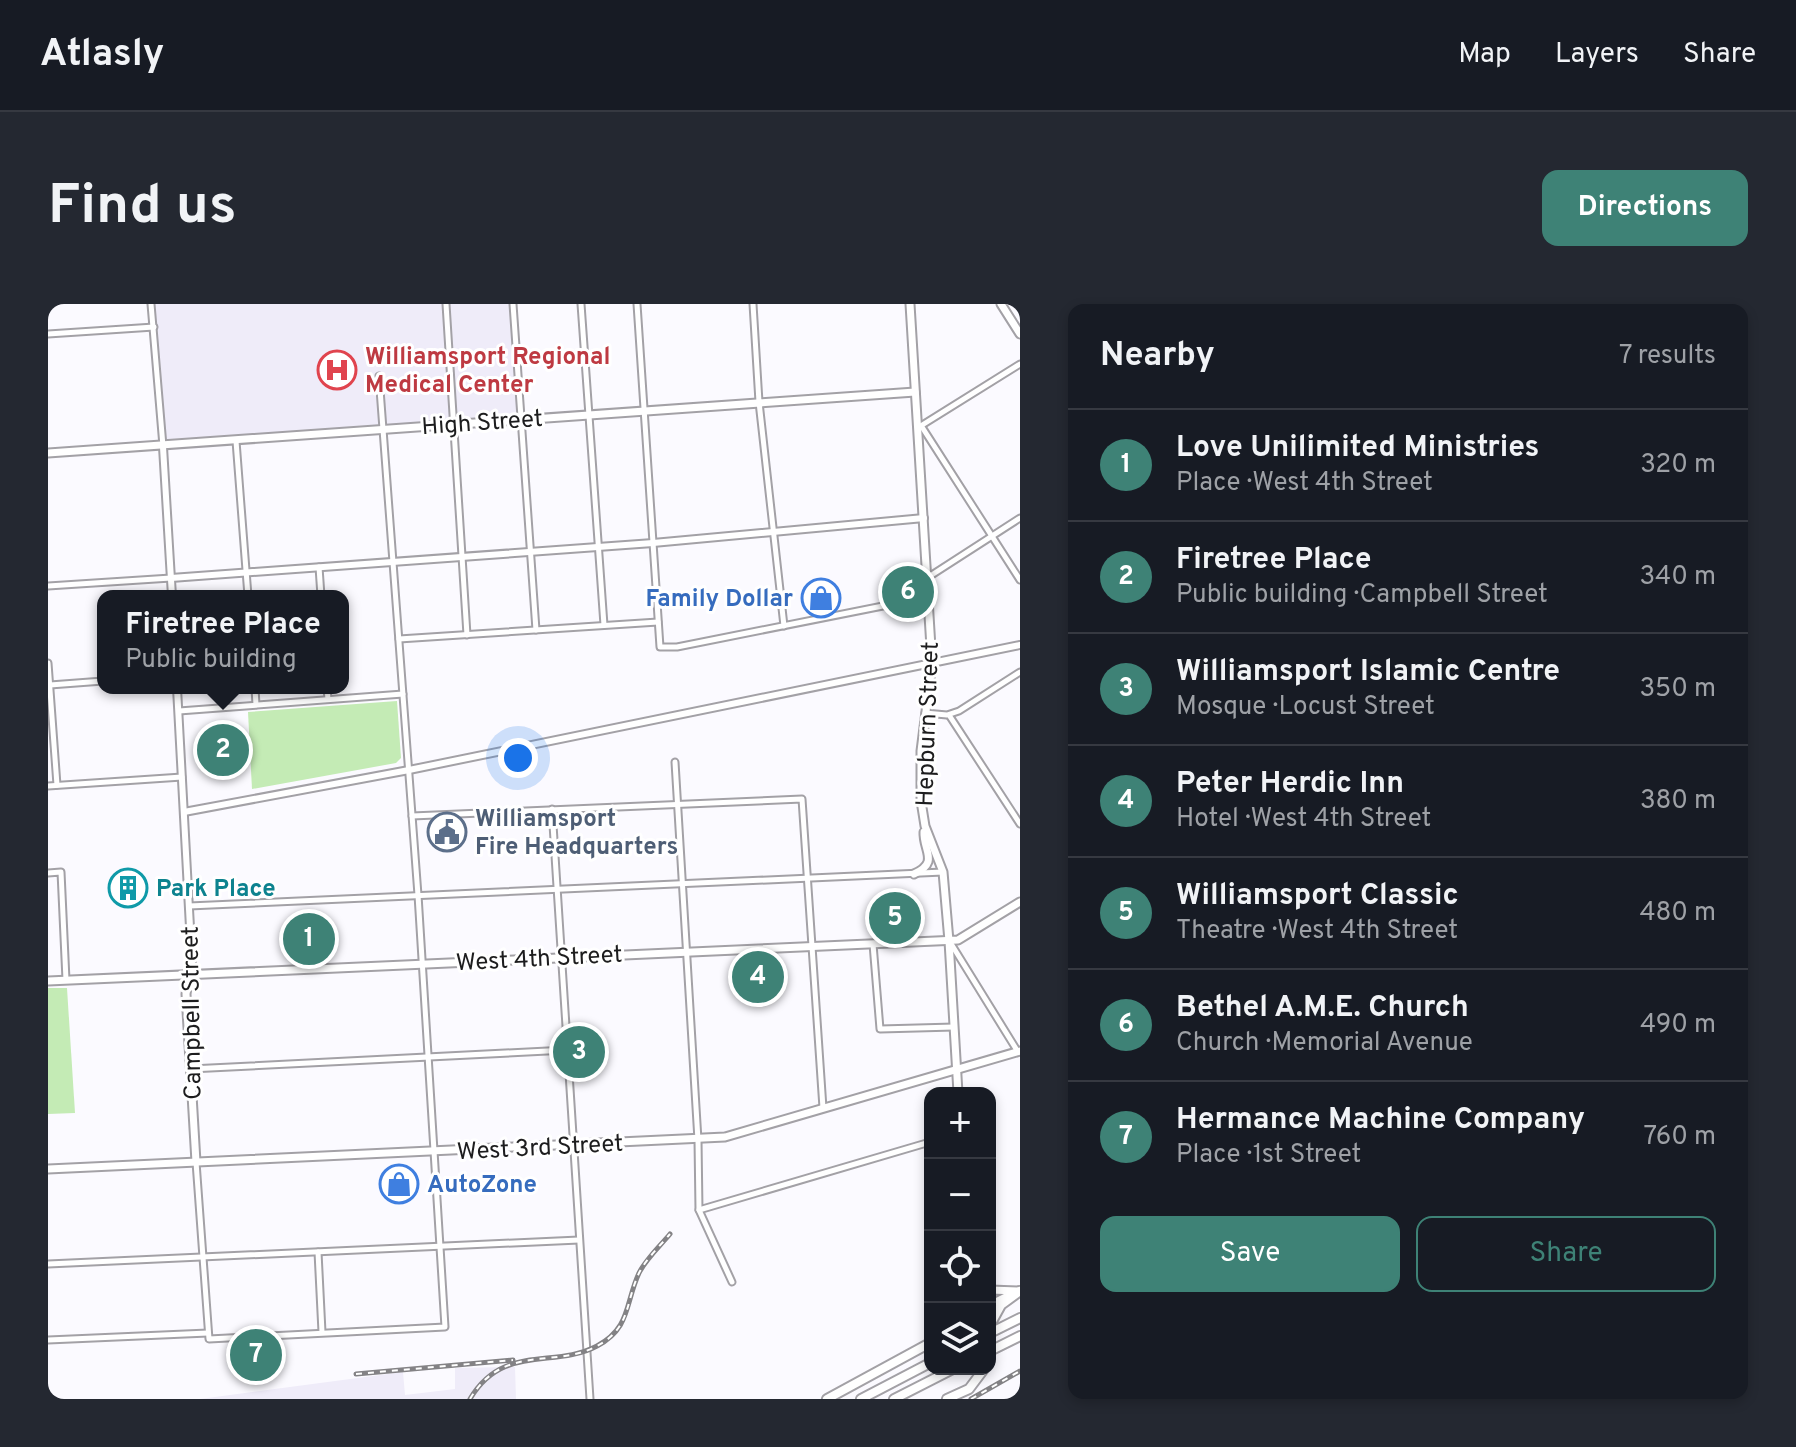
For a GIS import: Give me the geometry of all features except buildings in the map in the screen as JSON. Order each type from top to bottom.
[{"type":"highway","points":[[996,1320],[1001,1305],[1020,1291]]},
{"type":"highway","points":[[996,1328],[1020,1318]]},
{"type":"highway","points":[[996,1348],[1020,1336]]},
{"type":"highway","points":[[827,1399],[924,1346]]},
{"type":"highway","points":[[861,1399],[924,1366]]},
{"type":"highway","points":[[894,1399],[941,1375]]},
{"type":"highway","points":[[944,1399],[973,1386],[978,1375]]},
{"type":"main road","name":"Hepburn Street","points":[[910,304],[920,427],[932,664],[925,713],[921,788],[925,826],[943,872],[958,1087]]},
{"type":"main road","points":[[1001,304],[1020,334]]},
{"type":"main road","name":"High Street","points":[[48,453],[915,392]]},
{"type":"main road","points":[[914,874],[925,868],[928,862],[925,826]]},
{"type":"main road","name":"West 4th Street","points":[[48,981],[949,941],[966,936],[1020,902]]},
{"type":"main road","name":"Campbell Street","points":[[189,975],[186,994],[196,1162]]},
{"type":"main road","name":"West 3rd Street","points":[[48,1169],[698,1140],[736,1134],[1019,1052]]},
{"type":"main road","points":[[996,1290],[1020,1291]]},
{"type":"main road","points":[[994,1303],[1020,1291]]},
{"type":"street","points":[[151,304],[172,590]]},
{"type":"street","points":[[457,304],[446,304],[467,635]]},
{"type":"street","points":[[513,304],[536,630]]},
{"type":"street","points":[[581,304],[604,625]]},
{"type":"street","points":[[637,304],[660,647],[677,647],[928,597]]},
{"type":"street","points":[[753,304],[759,402],[784,626]]},
{"type":"street","points":[[48,334],[154,327]]},
{"type":"street","points":[[1020,364],[920,427],[1020,580]]},
{"type":"street","points":[[48,1340],[445,1327],[418,895],[379,376]]},
{"type":"street","points":[[236,441],[248,590]]},
{"type":"street","points":[[48,586],[653,543],[924,518]]},
{"type":"street","points":[[927,578],[1020,518]]},
{"type":"street","points":[[319,567],[321,590]]},
{"type":"street","points":[[399,639],[658,622]]},
{"type":"street","points":[[184,812],[409,770],[1020,645]]},
{"type":"street","points":[[48,663],[57,785]]},
{"type":"street","points":[[925,713],[949,715],[1020,672]]},
{"type":"street","points":[[50,685],[97,681]]},
{"type":"street","name":"Campbell Street","points":[[178,694],[192,964],[189,975]]},
{"type":"street","points":[[255,694],[256,705]]},
{"type":"street","points":[[328,694],[328,699]]},
{"type":"street","points":[[179,711],[403,694]]},
{"type":"street","points":[[949,715],[1020,824]]},
{"type":"street","points":[[675,762],[698,1140],[699,1210],[732,1282]]},
{"type":"street","points":[[48,786],[182,777]]},
{"type":"street","points":[[412,816],[802,799],[823,1108]]},
{"type":"street","points":[[552,809],[590,1399]]},
{"type":"street","points":[[48,873],[61,872],[66,980]]},
{"type":"street","points":[[189,906],[943,872]]},
{"type":"street","points":[[949,941],[1019,1052]]},
{"type":"street","points":[[873,944],[880,1029],[954,1027]]},
{"type":"street","points":[[190,1069],[567,1050]]},
{"type":"street","points":[[699,1210],[924,1144]]},
{"type":"street","name":"Campbell Street","points":[[196,1162],[208,1336]]},
{"type":"street","points":[[48,1264],[579,1240]]},
{"type":"street","points":[[318,1252],[322,1332]]},
{"type":"shaded area","name":"Williamsport Regional Medical Center","points":[[153,304],[510,304],[518,417],[165,442]]},
{"type":"shaded area","points":[[515,1367],[516,1399],[200,1399],[403,1372],[405,1395],[455,1389],[455,1368]]},
{"type":"green space","points":[[397,701],[401,758],[396,763],[252,789],[248,712]]},
{"type":"green space","points":[[48,988],[67,988],[75,1113],[48,1114]]},
{"type":"railway","points":[[470,1399],[483,1382],[498,1370],[530,1360],[581,1353],[608,1339],[622,1323],[642,1268],[670,1234]]},
{"type":"railway","points":[[356,1374],[513,1360]]},
{"type":"railway","points":[[971,1399],[1020,1371]]},
{"type":"place","name":"Williamsport Regional Medical Center","points":[[337,370]]},
{"type":"place","name":"Bethel A.M.E. Church","points":[[908,592]]},
{"type":"place","name":"Family Dollar","points":[[821,598]]},
{"type":"place","name":"Firetree Place","points":[[223,750]]},
{"type":"place","name":"Williamsport Fire Headquarters","points":[[447,832]]},
{"type":"place","name":"Park Place","points":[[128,888]]},
{"type":"place","name":"Williamsport Classic","points":[[895,918]]},
{"type":"place","name":"Love Unilimited Ministries","points":[[309,939]]},
{"type":"place","name":"Peter Herdic Inn","points":[[758,977]]},
{"type":"place","name":"Williamsport Islamic Centre","points":[[579,1052]]},
{"type":"place","name":"AutoZone","points":[[399,1184]]},
{"type":"place","name":"Hermance Machine Company","points":[[256,1355]]}]
